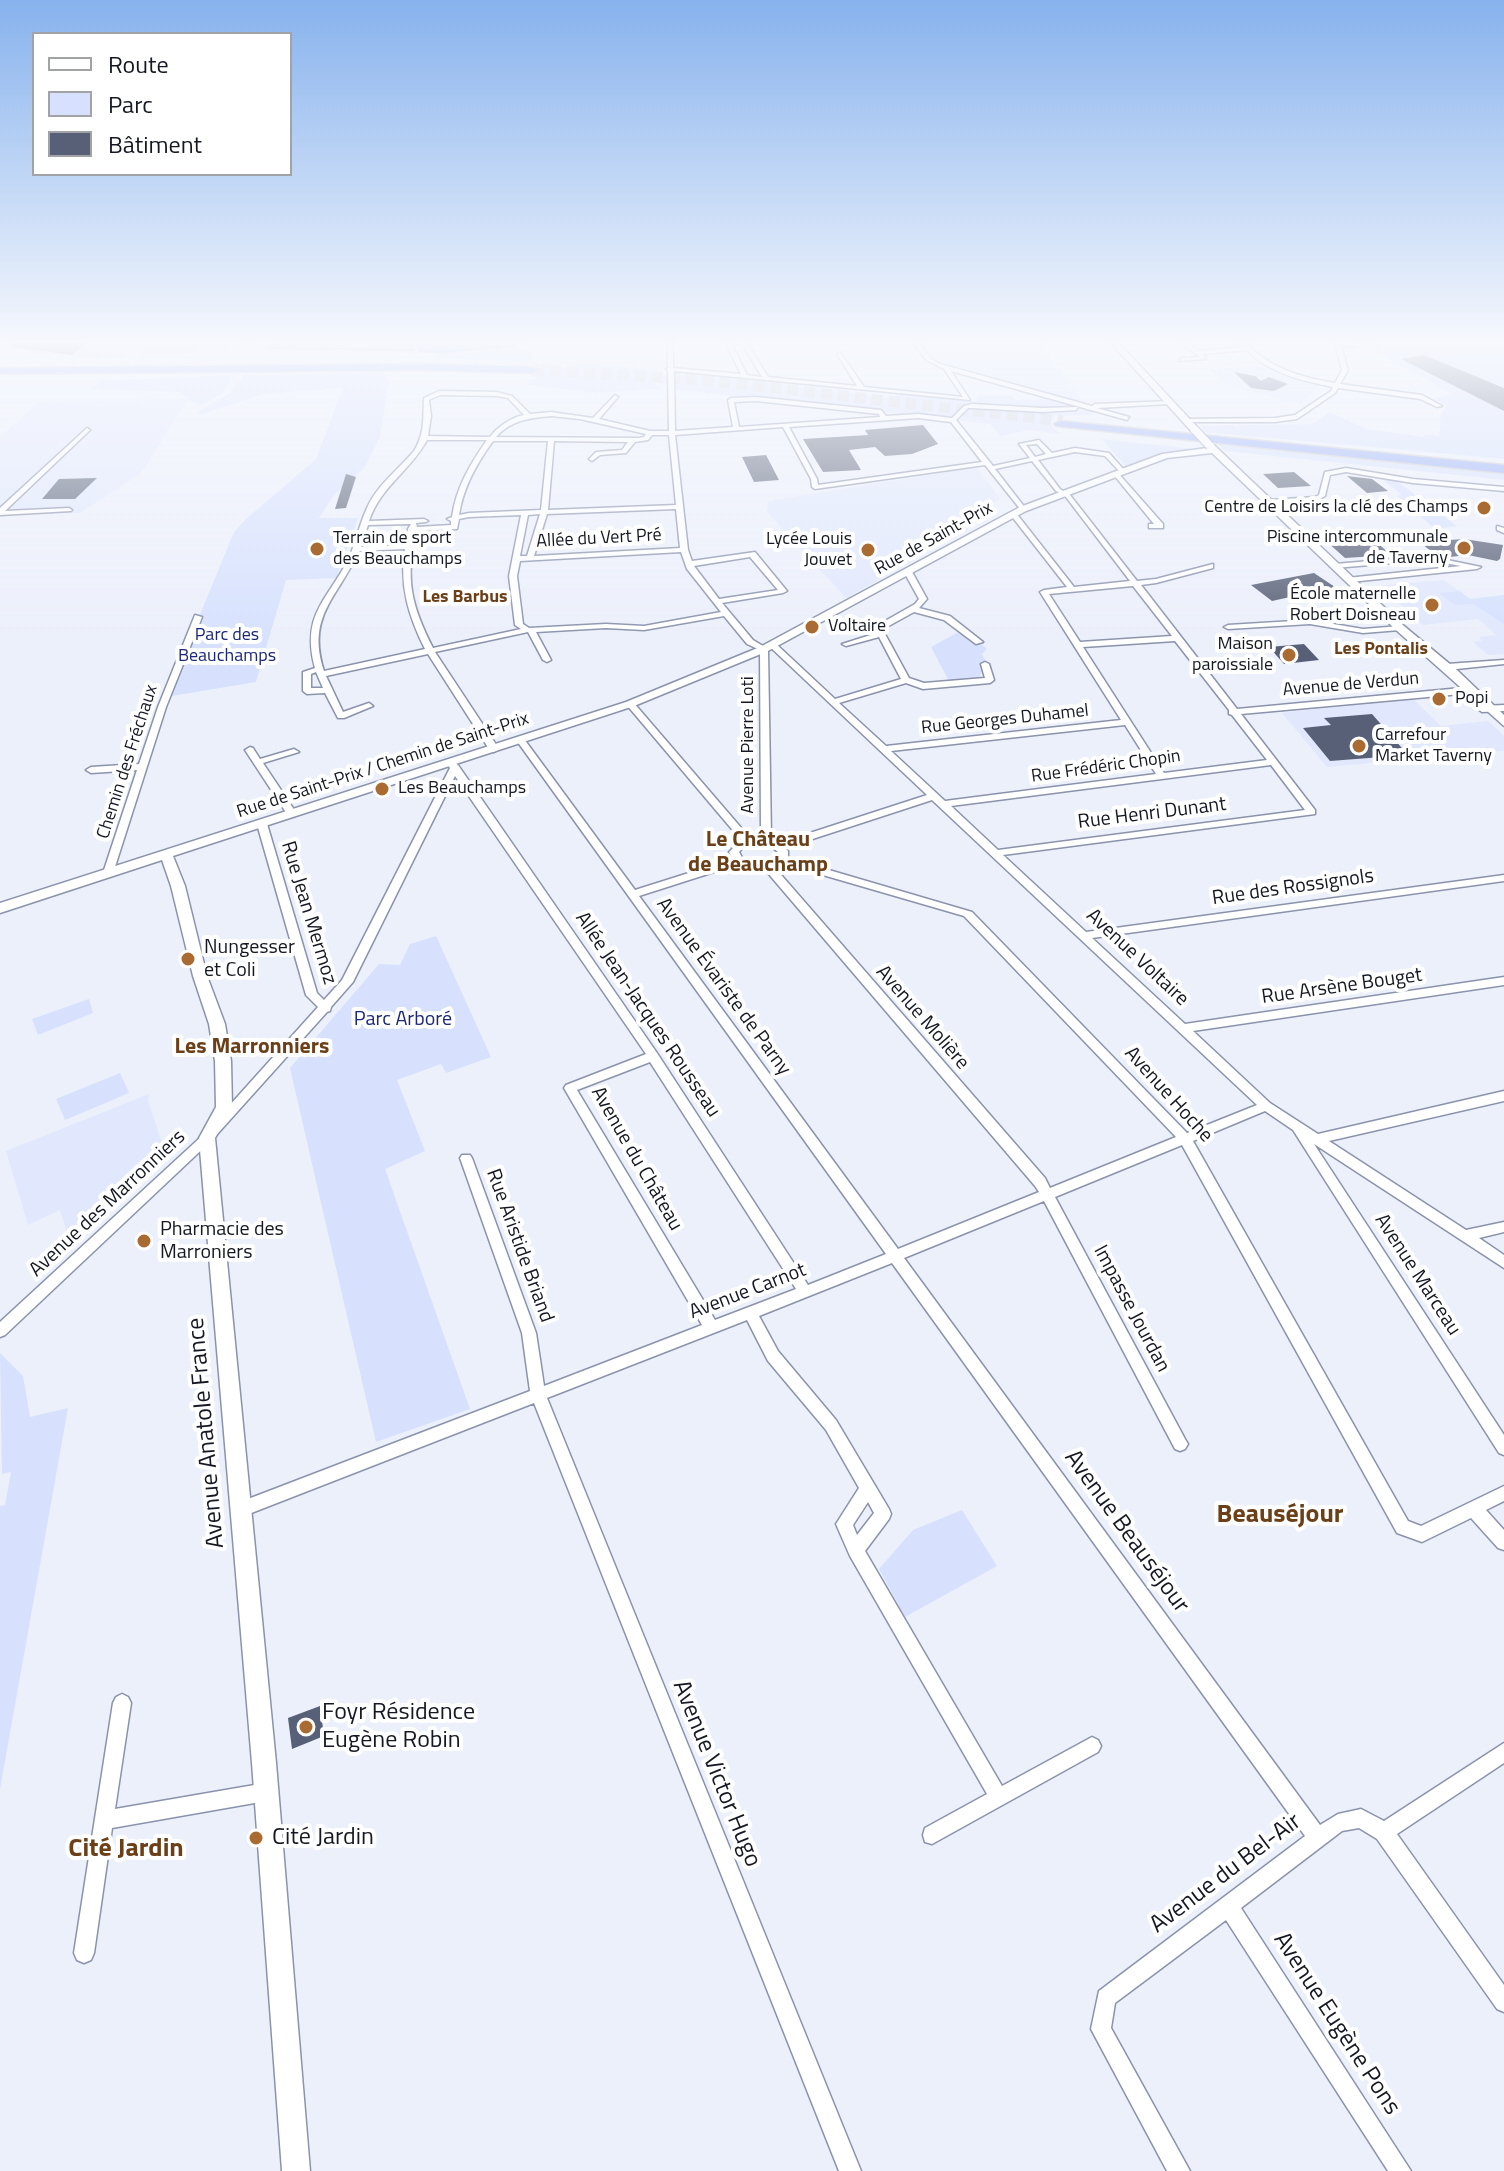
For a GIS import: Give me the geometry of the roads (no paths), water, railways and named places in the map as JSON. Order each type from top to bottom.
[{"type":"highway","points":[[1261,442],[1504,467]]},
{"type":"street","points":[[0,512],[74,442]]},
{"type":"street","points":[[369,706],[341,716],[321,672],[313,633],[317,617],[356,549],[367,509],[418,453],[423,442]]},
{"type":"street","points":[[364,523],[454,527],[457,504],[467,476],[488,442]]},
{"type":"street","points":[[530,558],[544,513],[551,442]]},
{"type":"street","points":[[592,459],[598,453],[624,452],[631,442]]},
{"type":"street","name":"Avenue Voltaire","points":[[673,442],[684,550],[690,564],[717,602],[750,642],[768,647],[836,701],[1266,1106],[1504,1262]]},
{"type":"street","points":[[794,442],[814,479],[815,487],[1035,460],[1071,450],[1107,454],[1160,526],[1152,526]]},
{"type":"street","points":[[971,442],[1072,589]]},
{"type":"street","points":[[1036,442],[1022,444],[1058,490],[1065,493],[1271,762]]},
{"type":"street","points":[[1039,442],[1050,455]]},
{"type":"street","points":[[1206,442],[1400,628],[1504,722]]},
{"type":"street","name":"Rue de Saint-Prix","points":[[768,647],[1019,511],[1163,457],[1214,450]]},
{"type":"street","points":[[1269,502],[1316,499],[1322,496],[1327,473],[1340,470],[1413,481],[1504,489]]},
{"type":"street","points":[[456,518],[679,507]]},
{"type":"street","points":[[0,512],[69,510]]},
{"type":"street","points":[[525,513],[515,559],[514,599],[519,625],[530,630],[547,660]]},
{"type":"street","points":[[414,525],[408,547],[406,579],[411,606],[431,649],[494,749]]},
{"type":"street","points":[[356,549],[408,547]]},
{"type":"street","name":"Allée du Vert Pré","points":[[515,559],[684,550]]},
{"type":"street","points":[[690,564],[752,554],[783,591],[717,602]]},
{"type":"street","points":[[1335,566],[1428,558],[1477,567],[1350,580]]},
{"type":"street","points":[[1161,775],[1044,592],[1134,584],[1210,566]]},
{"type":"street","points":[[906,680],[881,634],[881,627],[923,599],[908,572]]},
{"type":"street","points":[[912,609],[947,618],[979,642]]},
{"type":"street","points":[[328,690],[307,691],[307,672],[321,672],[530,630],[606,626],[644,628],[726,613]]},
{"type":"street","name":"Chemin des Fréchaux","points":[[108,873],[162,707],[198,617]]},
{"type":"street","points":[[1228,627],[1310,622],[1363,631],[1400,628],[1447,667],[1467,690]]},
{"type":"street","points":[[846,644],[881,634]]},
{"type":"street","points":[[1078,645],[1177,638]]},
{"type":"street","name":"Rue de Saint-Prix / Chemin de Saint-Prix","points":[[0,908],[453,765],[630,704],[768,647]]},
{"type":"street","name":"Avenue Pierre Loti","points":[[766,840],[768,647]]},
{"type":"street","points":[[1447,667],[1504,662]]},
{"type":"street","points":[[836,701],[906,680],[923,686],[990,680],[985,664]]},
{"type":"street","name":"Avenue de Verdun","points":[[1232,712],[1467,690]]},
{"type":"street","points":[[630,704],[747,841]]},
{"type":"street","points":[[1492,708],[1504,730]]},
{"type":"street","name":"Rue Georges Duhamel","points":[[886,749],[1128,722]]},
{"type":"street","name":"Avenue Évariste de Parny","points":[[521,741],[895,1255]]},
{"type":"street","points":[[250,750],[292,814]]},
{"type":"street","points":[[258,762],[294,752]]},
{"type":"street","name":"Rue Frédéric Chopin","points":[[945,804],[1271,762]]},
{"type":"street","name":"Rue Henri Dunant","points":[[997,853],[1312,812],[1271,762]]},
{"type":"street","points":[[207,1138],[347,982],[453,765]]},
{"type":"street","name":"Allée Jean-Jacques Rousseau","points":[[453,765],[653,1056],[805,1292]]},
{"type":"street","points":[[91,770],[142,767]]},
{"type":"street","points":[[780,846],[783,860],[770,869],[747,868],[736,861],[734,852],[747,841],[766,840],[780,846],[934,796]]},
{"type":"street","name":"Rue Jean Mermoz","points":[[262,824],[312,995],[326,1008]]},
{"type":"street","points":[[165,855],[175,874],[200,976],[217,1024],[223,1061],[224,1107],[207,1138]]},
{"type":"street","name":"Avenue Hoche","points":[[783,860],[968,914],[1184,1137],[1396,1518],[1412,1533],[1422,1534],[1475,1510]]},
{"type":"street","points":[[634,894],[736,861]]},
{"type":"street","name":"Avenue Molière","points":[[770,869],[1045,1193]]},
{"type":"street","name":"Rue des Rossignols","points":[[1086,935],[1504,878]]},
{"type":"street","name":"Rue Arsène Bouget","points":[[1185,1028],[1504,981]]},
{"type":"street","name":"Avenue du Château","points":[[653,1056],[570,1088],[711,1327]]},
{"type":"street","points":[[1318,1139],[1504,1096]]},
{"type":"street","name":"Avenue Carnot","points":[[241,1509],[805,1292],[1266,1106]]},
{"type":"street","name":"Avenue Marceau","points":[[1295,1125],[1504,1448]]},
{"type":"street","name":"Avenue des Marronniers","points":[[0,1331],[207,1138]]},
{"type":"street","name":"Avenue Anatole France","points":[[207,1138],[266,1792],[296,2171]]},
{"type":"street","name":"Rue Aristide Briand","points":[[466,1158],[529,1333],[538,1395]]},
{"type":"street","name":"Impasse Jourdan","points":[[1045,1193],[1180,1444]]},
{"type":"street","points":[[1466,1236],[1504,1227]]},
{"type":"street","name":"Avenue Beauséjour","points":[[895,1255],[1317,1837]]},
{"type":"street","points":[[750,1312],[773,1356],[831,1425],[883,1514],[856,1550]]},
{"type":"street","name":"Avenue Victor Hugo","points":[[538,1395],[850,2171]]},
{"type":"street","points":[[868,1488],[844,1524],[999,1798]]},
{"type":"street","points":[[1504,1493],[1475,1510],[1504,1542]]},
{"type":"street","points":[[84,1953],[122,1703]]},
{"type":"street","points":[[932,1835],[1092,1746]]},
{"type":"street","points":[[1504,1752],[1384,1832],[1504,2002]]},
{"type":"street","points":[[104,1820],[266,1792]]},
{"type":"street","name":"Avenue du Bel-Air","points":[[1179,2171],[1101,2029],[1106,1998],[1338,1823],[1361,1818],[1384,1832]]},
{"type":"street","name":"Avenue Eugène Pons","points":[[1228,1906],[1400,2171]]},
{"type":"place","name":"Centre de Loisirs la clé des Champs","points":[[1484,508]]},
{"type":"place","name":"Piscine intercommunale de Taverny","points":[[1464,548]]},
{"type":"place","name":"Terrain de sport des Beauchamps","points":[[317,549]]},
{"type":"place","name":"Lycée Louis Jouvet","points":[[868,550]]},
{"type":"place","name":"École maternelle Robert Doisneau","points":[[1432,605]]},
{"type":"place","name":"Voltaire","points":[[812,627]]},
{"type":"place","name":"Maison paroissiale","points":[[1289,655]]},
{"type":"place","name":"Popi","points":[[1439,699]]},
{"type":"place","name":"Carrefour Market Taverny","points":[[1359,746]]},
{"type":"place","name":"Les Beauchamps","points":[[382,789]]},
{"type":"place","name":"Nungesser et Coli","points":[[188,959]]},
{"type":"place","name":"Pharmacie des Marroniers","points":[[144,1241]]},
{"type":"place","name":"Foyr Résidence Eugène Robin","points":[[306,1727]]},
{"type":"place","name":"Cité Jardin","points":[[256,1838]]},
{"type":"district","name":"Les Barbus","points":[[465,598]]},
{"type":"district","name":"Les Pontalis","points":[[1381,650]]},
{"type":"district","name":"Le Château de Beauchamp","points":[[758,854]]},
{"type":"district","name":"Les Marronniers","points":[[252,1048]]},
{"type":"district","name":"Beauséjour","points":[[1280,1516]]},
{"type":"district","name":"Cité Jardin","points":[[126,1850]]},
{"type":"park label","name":"Parc des Beauchamps","points":[[227,646]]},
{"type":"park label","name":"Parc Arboré","points":[[403,1020]]}]
